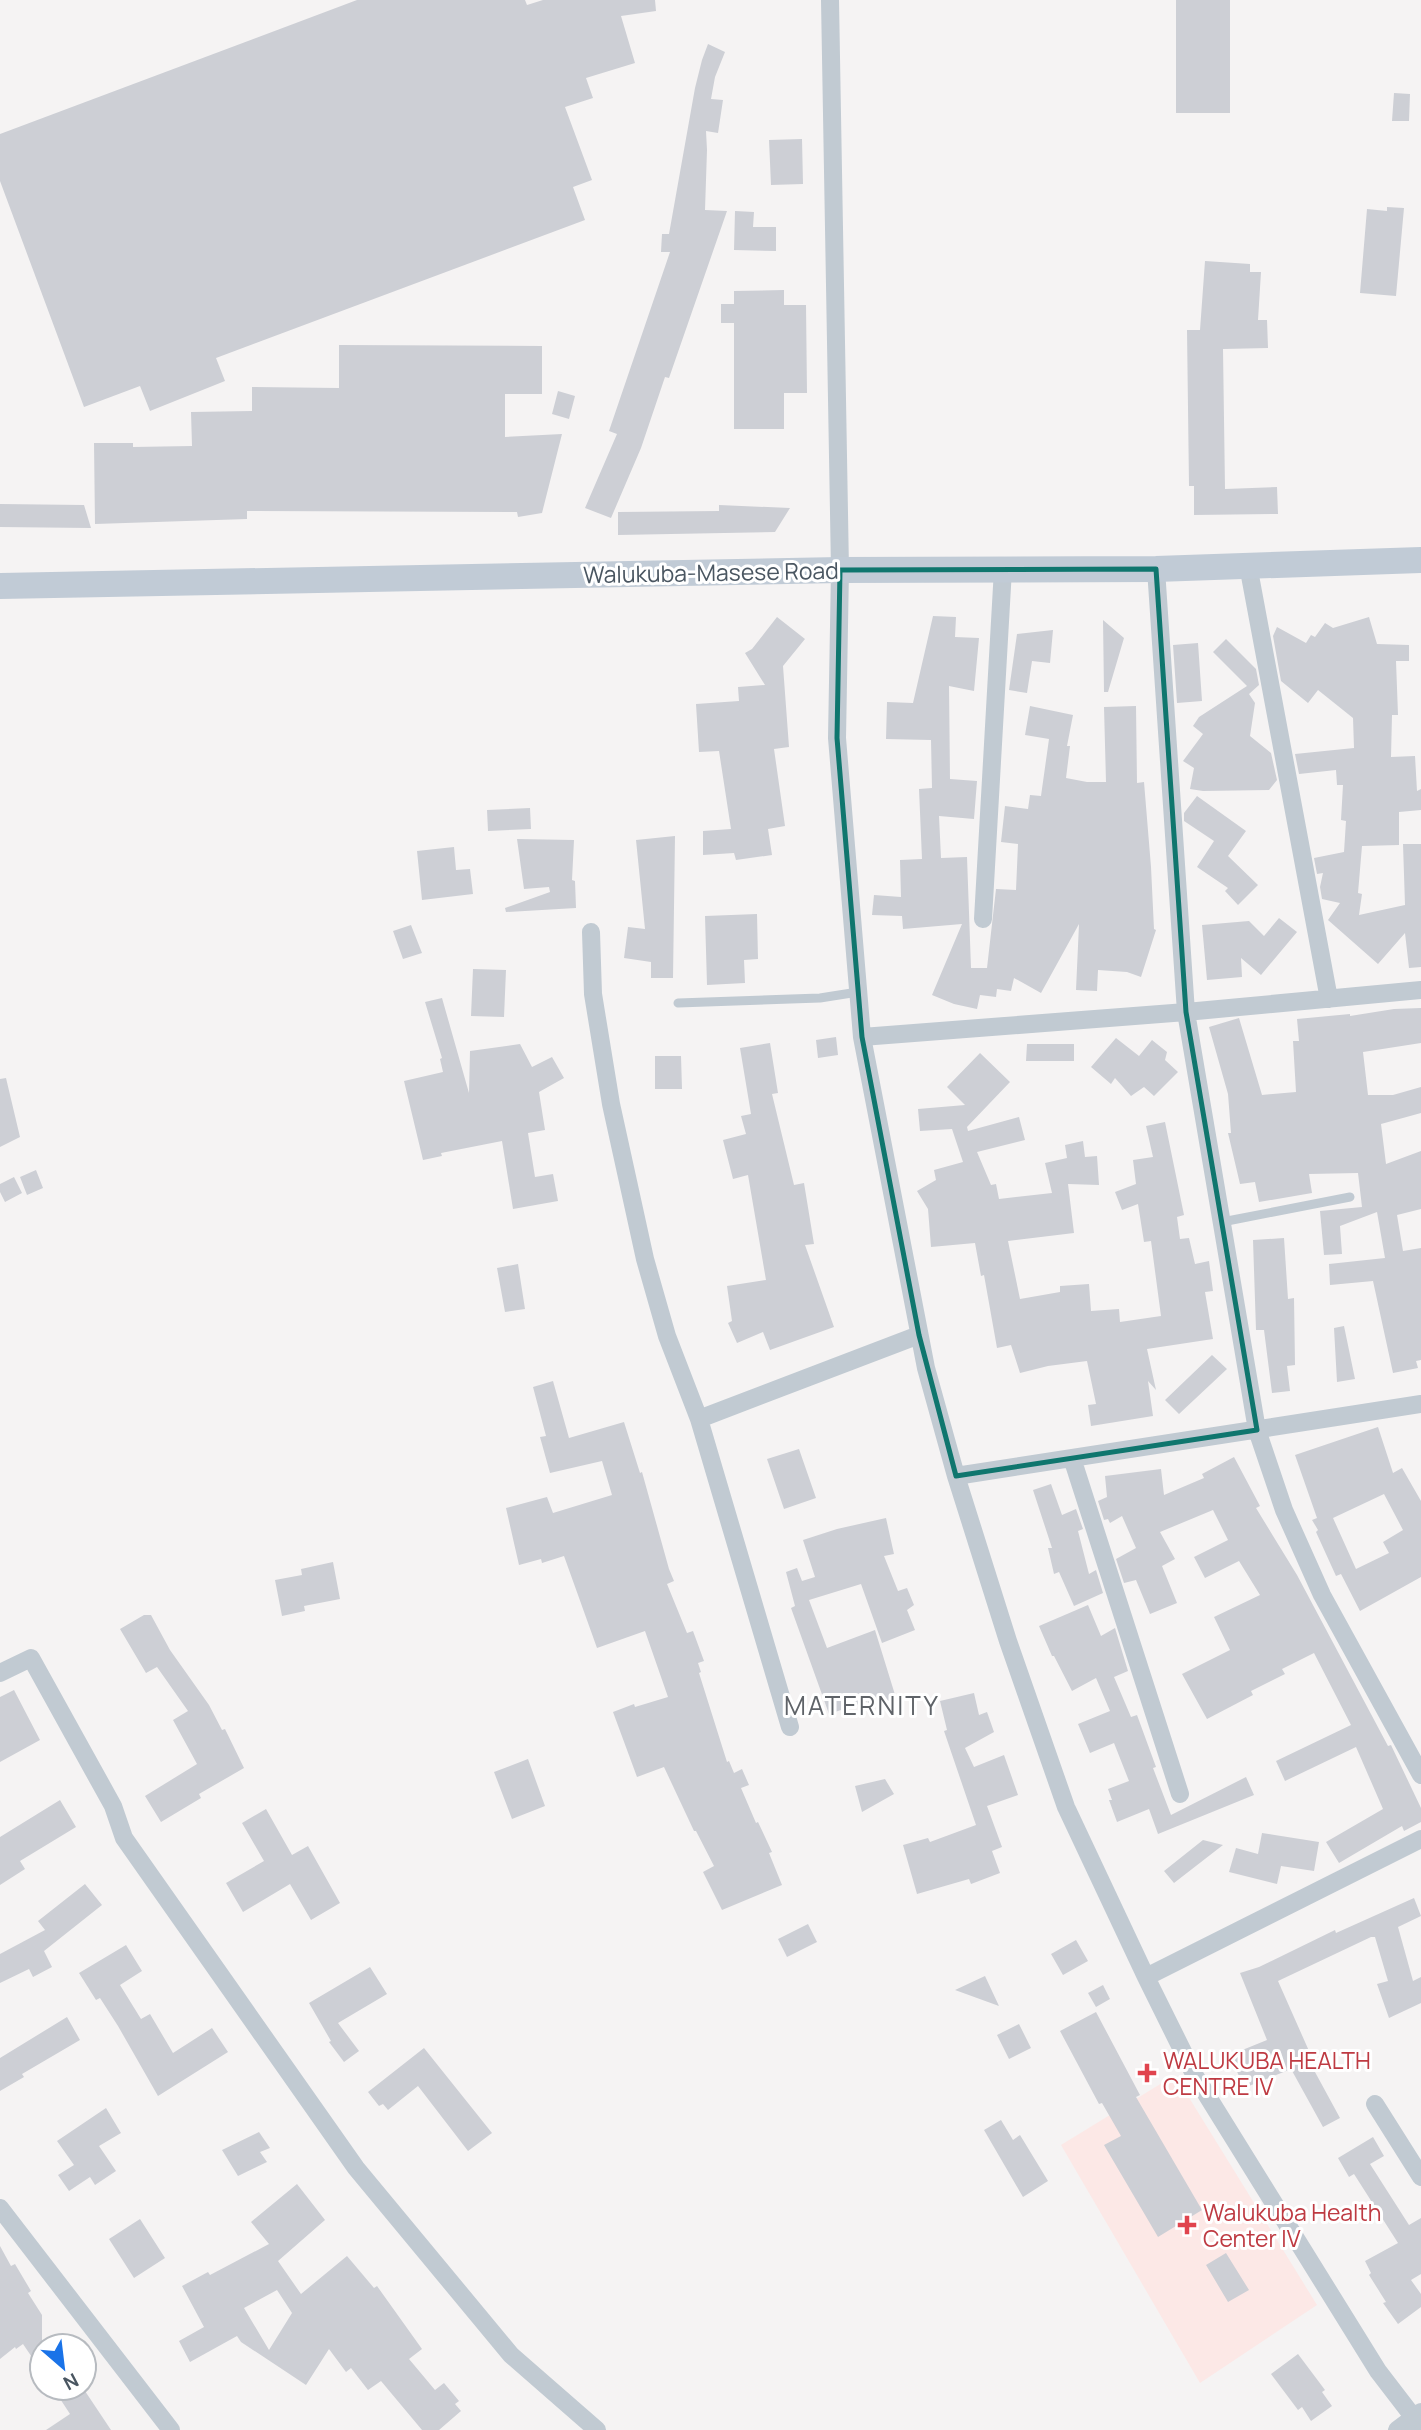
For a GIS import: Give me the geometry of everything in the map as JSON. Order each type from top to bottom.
[{"type":"street","points":[[830,0],[840,570],[837,738],[862,1037],[919,1335],[956,1476],[1008,1641],[1066,1807],[1195,2076],[1378,2371],[1418,2419],[1397,2430]]},
{"type":"street","name":"Walukuba-Masese Road","points":[[0,586],[840,570],[1156,569],[1421,561]]},
{"type":"street","points":[[1248,565],[1329,999]]},
{"type":"street","points":[[983,919],[1003,569]]},
{"type":"street","points":[[1156,569],[1186,1012],[1257,1430],[1284,1510],[1322,1594],[1421,1775]]},
{"type":"street","points":[[591,932],[593,994],[611,1104],[645,1259],[667,1336],[699,1419],[790,1727]]},
{"type":"street","points":[[862,1037],[1186,1012],[1421,990]]},
{"type":"street","points":[[699,1419],[919,1335]]},
{"type":"street","points":[[956,1476],[1421,1404]]},
{"type":"street","points":[[1072,1458],[1180,1794]]},
{"type":"street","points":[[0,1673],[31,1658],[113,1806],[124,1838],[356,2168],[511,2355],[597,2430]]},
{"type":"street","points":[[1146,1977],[1421,1839]]},
{"type":"street","points":[[1375,2104],[1421,2177]]},
{"type":"street","points":[[0,2208],[171,2430]]},
{"type":"lane","points":[[678,1003],[820,998],[858,992]]},
{"type":"lane","points":[[1222,1222],[1350,1197]]},
{"type":"highlighted area","points":[[1156,569],[1186,1012],[1257,1430],[956,1476],[919,1335],[862,1037],[837,738],[840,570]]},
{"type":"shaded area","name":"Walukuba Health Center IV","points":[[1175,2075],[1317,2305],[1200,2383],[1061,2145]]},
{"type":"building","points":[[357,0],[525,0],[527,5],[543,0],[655,0],[656,11],[621,16],[635,63],[586,78],[593,98],[565,107],[592,180],[573,187],[585,220],[216,358],[225,381],[150,411],[140,386],[84,407],[0,181],[0,134]]},
{"type":"building","points":[[1176,0],[1230,0],[1230,113],[1176,113]]},
{"type":"building","points":[[708,44],[725,52],[715,77],[711,99],[723,100],[718,133],[706,131],[705,210],[727,211],[669,378],[665,377],[641,448],[611,518],[585,508],[617,434],[609,431],[670,252],[661,252],[662,234],[669,234],[695,88]]},
{"type":"building","points":[[1394,93],[1410,94],[1409,121],[1392,121]]},
{"type":"building","points":[[802,139],[803,184],[771,185],[769,140]]},
{"type":"building","points":[[1387,207],[1404,208],[1396,296],[1360,293],[1367,209],[1387,211]]},
{"type":"building","points":[[735,211],[754,212],[753,227],[776,227],[776,251],[734,250]]},
{"type":"building","points":[[1205,261],[1250,264],[1250,272],[1261,272],[1258,320],[1267,320],[1268,348],[1223,349],[1225,489],[1277,487],[1278,514],[1194,515],[1194,486],[1189,486],[1187,330],[1200,330]]},
{"type":"building","points":[[784,290],[784,305],[806,305],[807,393],[784,393],[784,429],[734,429],[734,323],[721,323],[721,304],[734,304],[734,291]]},
{"type":"building","points":[[339,345],[542,346],[542,394],[505,394],[505,437],[562,434],[542,513],[518,517],[517,512],[247,511],[247,519],[95,524],[94,443],[133,443],[133,447],[192,446],[191,412],[252,411],[252,387],[339,388]]},
{"type":"building","points":[[558,391],[575,396],[569,419],[552,414]]},
{"type":"building","points":[[0,504],[84,505],[91,528],[0,527]]},
{"type":"building","points":[[719,505],[790,508],[775,532],[618,535],[618,512],[719,511]]},
{"type":"building","points":[[933,616],[956,617],[955,637],[979,638],[974,691],[949,686],[950,779],[977,781],[974,819],[939,816],[941,858],[967,857],[971,968],[987,968],[996,889],[1016,890],[1018,844],[1001,842],[1005,806],[1028,809],[1030,795],[1041,796],[1049,739],[1025,735],[1030,706],[1073,715],[1067,746],[1070,746],[1066,778],[1106,782],[1104,707],[1136,706],[1137,783],[1144,782],[1156,930],[1141,977],[1127,972],[1098,970],[1097,991],[1076,990],[1079,924],[1041,993],[1014,978],[1011,991],[997,989],[996,997],[980,995],[977,1009],[954,1004],[932,995],[962,924],[903,929],[902,916],[872,915],[874,895],[901,897],[900,860],[922,859],[919,789],[932,788],[931,740],[886,739],[887,702],[913,703]]},
{"type":"building","points":[[777,617],[805,639],[783,666],[789,747],[774,749],[785,826],[768,829],[772,855],[736,860],[734,853],[703,855],[703,831],[731,829],[719,751],[699,752],[696,704],[739,701],[738,687],[765,685],[745,653],[752,649]]},
{"type":"building","points":[[1369,617],[1377,644],[1409,645],[1409,661],[1396,661],[1398,715],[1392,715],[1391,757],[1415,756],[1417,791],[1421,789],[1421,810],[1399,812],[1399,845],[1362,846],[1359,915],[1405,905],[1403,844],[1421,844],[1421,967],[1409,968],[1405,933],[1378,964],[1328,920],[1340,903],[1322,899],[1320,887],[1323,873],[1317,874],[1314,858],[1344,852],[1346,821],[1341,820],[1343,785],[1337,785],[1336,770],[1299,774],[1295,754],[1354,748],[1353,718],[1318,690],[1308,703],[1281,681],[1273,636],[1277,627],[1306,643],[1311,635],[1315,637],[1325,623],[1333,628]]},
{"type":"building","points":[[1103,620],[1124,638],[1108,692],[1104,692]]},
{"type":"building","points":[[1053,630],[1050,663],[1032,661],[1027,693],[1009,690],[1017,634]]},
{"type":"building","points":[[1226,639],[1256,669],[1259,685],[1249,694],[1255,703],[1250,736],[1271,753],[1277,780],[1269,790],[1190,789],[1194,768],[1183,761],[1203,734],[1193,726],[1199,717],[1247,686],[1213,652]]},
{"type":"building","points":[[1198,643],[1202,701],[1177,703],[1173,645]]},
{"type":"building","points":[[1197,796],[1246,831],[1228,856],[1258,885],[1238,905],[1225,891],[1228,888],[1197,867],[1214,841],[1184,821],[1184,813]]},
{"type":"building","points":[[530,808],[531,829],[488,831],[487,810]]},
{"type":"building","points":[[675,836],[673,978],[651,978],[651,962],[624,958],[628,927],[645,929],[636,840]]},
{"type":"building","points":[[517,839],[574,840],[572,880],[575,881],[576,908],[506,912],[505,908],[550,892],[549,887],[524,889]]},
{"type":"building","points":[[454,847],[456,870],[470,869],[473,894],[422,900],[417,851]]},
{"type":"building","points":[[757,914],[758,959],[744,960],[745,983],[707,985],[705,916]]},
{"type":"building","points":[[1279,918],[1297,932],[1261,975],[1241,958],[1242,977],[1207,980],[1202,925],[1249,921],[1264,936]]},
{"type":"building","points":[[411,925],[422,953],[403,959],[393,931]]},
{"type":"building","points":[[473,969],[506,970],[504,1017],[471,1016]]},
{"type":"building","points":[[442,998],[469,1093],[470,1051],[520,1044],[532,1067],[552,1057],[564,1078],[539,1092],[545,1130],[528,1133],[535,1177],[553,1174],[558,1201],[513,1209],[502,1141],[441,1153],[442,1156],[423,1160],[404,1081],[443,1072],[442,1058],[425,1002]]},
{"type":"building","points":[[1421,1008],[1421,1043],[1363,1052],[1368,1095],[1393,1095],[1421,1087],[1421,1113],[1381,1124],[1386,1164],[1421,1151],[1421,1209],[1397,1215],[1403,1251],[1421,1248],[1421,1360],[1416,1361],[1418,1368],[1393,1373],[1373,1281],[1330,1285],[1329,1264],[1385,1258],[1377,1212],[1340,1226],[1342,1254],[1324,1255],[1320,1211],[1362,1207],[1358,1173],[1309,1174],[1312,1193],[1259,1202],[1255,1182],[1240,1184],[1228,1133],[1231,1133],[1228,1094],[1209,1027],[1239,1018],[1262,1095],[1296,1092],[1293,1041],[1299,1041],[1297,1019]]},
{"type":"building","points":[[836,1037],[838,1055],[818,1058],[816,1040]]},
{"type":"building","points":[[1116,1038],[1139,1056],[1152,1040],[1167,1052],[1165,1060],[1178,1072],[1154,1096],[1144,1087],[1131,1096],[1115,1078],[1111,1084],[1091,1067]]},
{"type":"building","points":[[770,1043],[778,1093],[772,1094],[794,1185],[804,1183],[814,1244],[805,1245],[834,1327],[770,1350],[763,1332],[737,1343],[728,1323],[732,1321],[727,1286],[766,1280],[748,1175],[733,1179],[723,1140],[746,1134],[741,1116],[751,1114],[740,1048]]},
{"type":"building","points":[[1027,1044],[1074,1044],[1074,1061],[1026,1061]]},
{"type":"building","points":[[980,1053],[1010,1082],[967,1127],[968,1131],[1019,1117],[1025,1140],[977,1152],[991,1185],[996,1184],[999,1199],[1052,1193],[1045,1163],[1067,1158],[1065,1145],[1083,1141],[1085,1157],[1097,1156],[1099,1185],[1068,1184],[1074,1233],[1008,1241],[1020,1299],[1060,1292],[1060,1286],[1089,1284],[1091,1311],[1119,1309],[1120,1322],[1161,1316],[1151,1241],[1144,1242],[1138,1204],[1122,1210],[1115,1192],[1136,1184],[1133,1160],[1153,1157],[1146,1126],[1165,1122],[1184,1215],[1177,1217],[1180,1239],[1189,1238],[1195,1264],[1209,1261],[1213,1291],[1205,1292],[1213,1339],[1147,1349],[1156,1390],[1148,1381],[1153,1416],[1091,1426],[1088,1405],[1096,1404],[1087,1361],[1020,1373],[1011,1345],[997,1348],[984,1275],[981,1276],[975,1243],[931,1247],[928,1209],[917,1191],[936,1180],[934,1170],[963,1162],[952,1129],[920,1131],[918,1109],[965,1105],[947,1087]]},
{"type":"building","points":[[655,1056],[681,1056],[682,1089],[655,1089]]},
{"type":"building","points":[[6,1078],[20,1137],[0,1147],[0,1079]]},
{"type":"building","points":[[36,1170],[43,1188],[27,1195],[20,1177]]},
{"type":"building","points":[[14,1177],[22,1193],[5,1202],[0,1192],[0,1184]]},
{"type":"building","points":[[1284,1238],[1288,1299],[1294,1298],[1295,1365],[1287,1366],[1290,1391],[1272,1393],[1264,1330],[1256,1330],[1253,1240]]},
{"type":"building","points":[[518,1264],[525,1309],[505,1312],[497,1268]]},
{"type":"building","points":[[1344,1326],[1355,1379],[1337,1382],[1334,1328]]},
{"type":"building","points":[[1212,1355],[1227,1369],[1179,1414],[1165,1400]]},
{"type":"building","points":[[553,1381],[569,1438],[624,1422],[640,1473],[642,1472],[674,1581],[667,1584],[687,1633],[693,1631],[704,1661],[698,1663],[699,1673],[727,1762],[729,1761],[734,1773],[742,1769],[749,1785],[741,1788],[772,1852],[769,1853],[782,1885],[722,1910],[703,1872],[714,1866],[664,1767],[637,1777],[613,1712],[634,1704],[635,1707],[668,1697],[645,1631],[597,1648],[564,1556],[542,1563],[541,1559],[519,1565],[506,1508],[547,1497],[553,1513],[612,1495],[602,1461],[550,1473],[540,1437],[546,1436],[533,1387]]},
{"type":"building","points":[[1378,1427],[1393,1473],[1402,1468],[1421,1501],[1421,1577],[1360,1611],[1341,1574],[1336,1576],[1316,1532],[1318,1530],[1312,1520],[1317,1518],[1295,1455]],"holes":[[[1384,1494],[1403,1530],[1383,1542],[1389,1553],[1356,1569],[1333,1518]]]},
{"type":"building","points":[[799,1449],[816,1498],[784,1509],[767,1459]]},
{"type":"building","points":[[1234,1457],[1260,1506],[1256,1508],[1297,1575],[1388,1746],[1391,1745],[1421,1808],[1421,1822],[1404,1831],[1402,1826],[1339,1863],[1326,1842],[1383,1809],[1356,1747],[1285,1781],[1276,1761],[1351,1725],[1314,1653],[1282,1669],[1285,1674],[1251,1691],[1253,1695],[1207,1719],[1182,1674],[1230,1650],[1214,1617],[1260,1595],[1239,1561],[1205,1578],[1194,1557],[1228,1540],[1213,1510],[1160,1532],[1175,1559],[1162,1566],[1177,1603],[1150,1614],[1136,1580],[1124,1583],[1116,1559],[1136,1548],[1122,1516],[1110,1523],[1108,1519],[1104,1520],[1098,1501],[1107,1497],[1105,1476],[1161,1469],[1164,1495],[1204,1478],[1202,1474]]},
{"type":"building","points":[[1051,1484],[1062,1515],[1076,1509],[1083,1529],[1078,1531],[1089,1574],[1096,1570],[1103,1593],[1074,1606],[1059,1572],[1054,1574],[1048,1548],[1052,1548],[1033,1490]]},
{"type":"building","points":[[886,1518],[894,1554],[884,1556],[898,1591],[907,1588],[914,1605],[907,1610],[915,1630],[882,1643],[861,1584],[809,1600],[827,1648],[875,1630],[896,1698],[869,1707],[868,1701],[829,1714],[791,1608],[795,1606],[786,1572],[797,1568],[802,1581],[815,1577],[803,1540]]},
{"type":"building","points":[[333,1562],[340,1599],[304,1606],[305,1611],[282,1616],[275,1580],[302,1575],[301,1569]]},
{"type":"building","points":[[1088,1605],[1101,1636],[1115,1628],[1128,1671],[1114,1677],[1131,1717],[1137,1715],[1171,1815],[1246,1777],[1254,1795],[1158,1834],[1149,1809],[1117,1822],[1108,1789],[1129,1781],[1114,1743],[1090,1753],[1078,1724],[1110,1711],[1096,1678],[1072,1691],[1039,1626]]},
{"type":"building","points":[[144,1615],[151,1615],[170,1650],[209,1705],[222,1730],[225,1729],[244,1768],[199,1794],[201,1798],[161,1822],[145,1796],[197,1764],[173,1720],[188,1711],[157,1667],[146,1673],[120,1629]]},
{"type":"building","points":[[14,1690],[40,1740],[0,1762],[0,1697]]},
{"type":"building","points":[[974,1693],[979,1715],[987,1712],[994,1732],[965,1748],[974,1767],[1004,1755],[1018,1795],[987,1806],[1002,1847],[992,1851],[1000,1873],[971,1884],[969,1879],[917,1894],[903,1845],[928,1838],[930,1842],[976,1825],[944,1731],[947,1730],[940,1701]]},
{"type":"building","points":[[528,1759],[545,1806],[512,1819],[494,1772]]},
{"type":"building","points":[[885,1779],[894,1794],[862,1812],[855,1786]]},
{"type":"building","points":[[60,1800],[76,1827],[20,1861],[25,1869],[0,1885],[0,1837]]},
{"type":"building","points":[[266,1809],[292,1855],[308,1846],[340,1903],[311,1920],[290,1884],[243,1912],[226,1883],[264,1861],[242,1823]]},
{"type":"building","points":[[1262,1833],[1319,1842],[1314,1871],[1281,1866],[1277,1884],[1229,1872],[1236,1848],[1258,1854]]},
{"type":"building","points":[[1203,1840],[1223,1845],[1174,1883],[1164,1871]]},
{"type":"building","points":[[85,1884],[102,1905],[44,1951],[52,1967],[33,1977],[29,1969],[0,1983],[0,1954],[45,1930],[38,1921]]},
{"type":"building","points":[[1414,1898],[1421,1916],[1398,1927],[1413,1981],[1421,1977],[1421,2003],[1389,2018],[1377,1984],[1388,1981],[1375,1937],[1278,1981],[1313,2060],[1309,2061],[1340,2118],[1323,2127],[1291,2069],[1244,2088],[1230,2055],[1267,2040],[1240,1973]]},
{"type":"building","points":[[808,1924],[817,1942],[787,1957],[778,1939]]},
{"type":"building","points":[[1076,1940],[1088,1961],[1063,1975],[1051,1954]]},
{"type":"building","points":[[126,1945],[142,1971],[120,1985],[141,2019],[150,2014],[173,2053],[212,2028],[228,2052],[158,2096],[118,2026],[100,1998],[96,2000],[79,1973]]},
{"type":"building","points":[[370,1967],[387,1994],[338,2023],[359,2051],[344,2062],[329,2042],[331,2041],[309,2003]]},
{"type":"building","points":[[985,1976],[999,2006],[955,1990]]},
{"type":"building","points":[[1103,1985],[1110,1999],[1096,2007],[1088,1993]]},
{"type":"building","points":[[1096,2012],[1140,2095],[1136,2097],[1202,2210],[1158,2237],[1104,2145],[1121,2136],[1102,2103],[1099,2104],[1060,2031]]},
{"type":"building","points":[[67,2017],[80,2040],[22,2074],[24,2077],[0,2091],[0,2058]]},
{"type":"building","points":[[1019,2024],[1031,2048],[1009,2059],[997,2035]]},
{"type":"building","points":[[424,2048],[492,2133],[468,2151],[418,2086],[388,2110],[383,2104],[379,2106],[368,2092]]},
{"type":"building","points":[[106,2108],[121,2133],[99,2146],[116,2171],[95,2185],[90,2177],[69,2191],[58,2175],[74,2165],[57,2141]]},
{"type":"building","points":[[1001,2120],[1013,2140],[1020,2135],[1048,2181],[1023,2197],[984,2130]]},
{"type":"building","points":[[259,2132],[270,2148],[260,2152],[267,2162],[238,2176],[222,2150]]},
{"type":"building","points":[[1373,2137],[1384,2156],[1370,2164],[1409,2225],[1421,2218],[1421,2274],[1411,2280],[1421,2294],[1421,2307],[1398,2324],[1383,2303],[1386,2302],[1369,2275],[1371,2273],[1365,2261],[1398,2243],[1354,2174],[1349,2177],[1338,2158]]},
{"type":"building","points":[[297,2184],[325,2220],[278,2261],[301,2294],[347,2256],[374,2288],[377,2286],[422,2349],[409,2359],[435,2390],[444,2383],[459,2401],[455,2404],[461,2411],[439,2430],[422,2430],[381,2381],[368,2390],[351,2368],[346,2372],[329,2349],[306,2385],[241,2342],[237,2336],[190,2362],[179,2341],[204,2327],[182,2286],[208,2272],[210,2275],[269,2244],[251,2222]],"holes":[[[277,2290],[292,2313],[269,2350],[244,2308]]]},
{"type":"building","points":[[140,2219],[165,2258],[134,2278],[109,2239]]},
{"type":"building","points":[[0,2246],[11,2266],[15,2264],[31,2291],[28,2293],[42,2315],[42,2332],[28,2332],[28,2351],[23,2344],[0,2359]]},
{"type":"building","points":[[1226,2253],[1249,2290],[1228,2302],[1206,2265]]},
{"type":"building","points":[[1298,2354],[1325,2390],[1322,2392],[1332,2406],[1311,2421],[1302,2407],[1298,2410],[1271,2374]]},
{"type":"building","points":[[62,2402],[92,2402],[111,2430],[46,2430],[70,2414]]},
{"type":"place","name":"WALUKUBA HEALTH CENTRE IV","points":[[1147,2073]]},
{"type":"place","name":"Walukuba Health Center IV","points":[[1187,2225]]},
{"type":"district","name":"MATERNITY","points":[[862,1705]]}]
